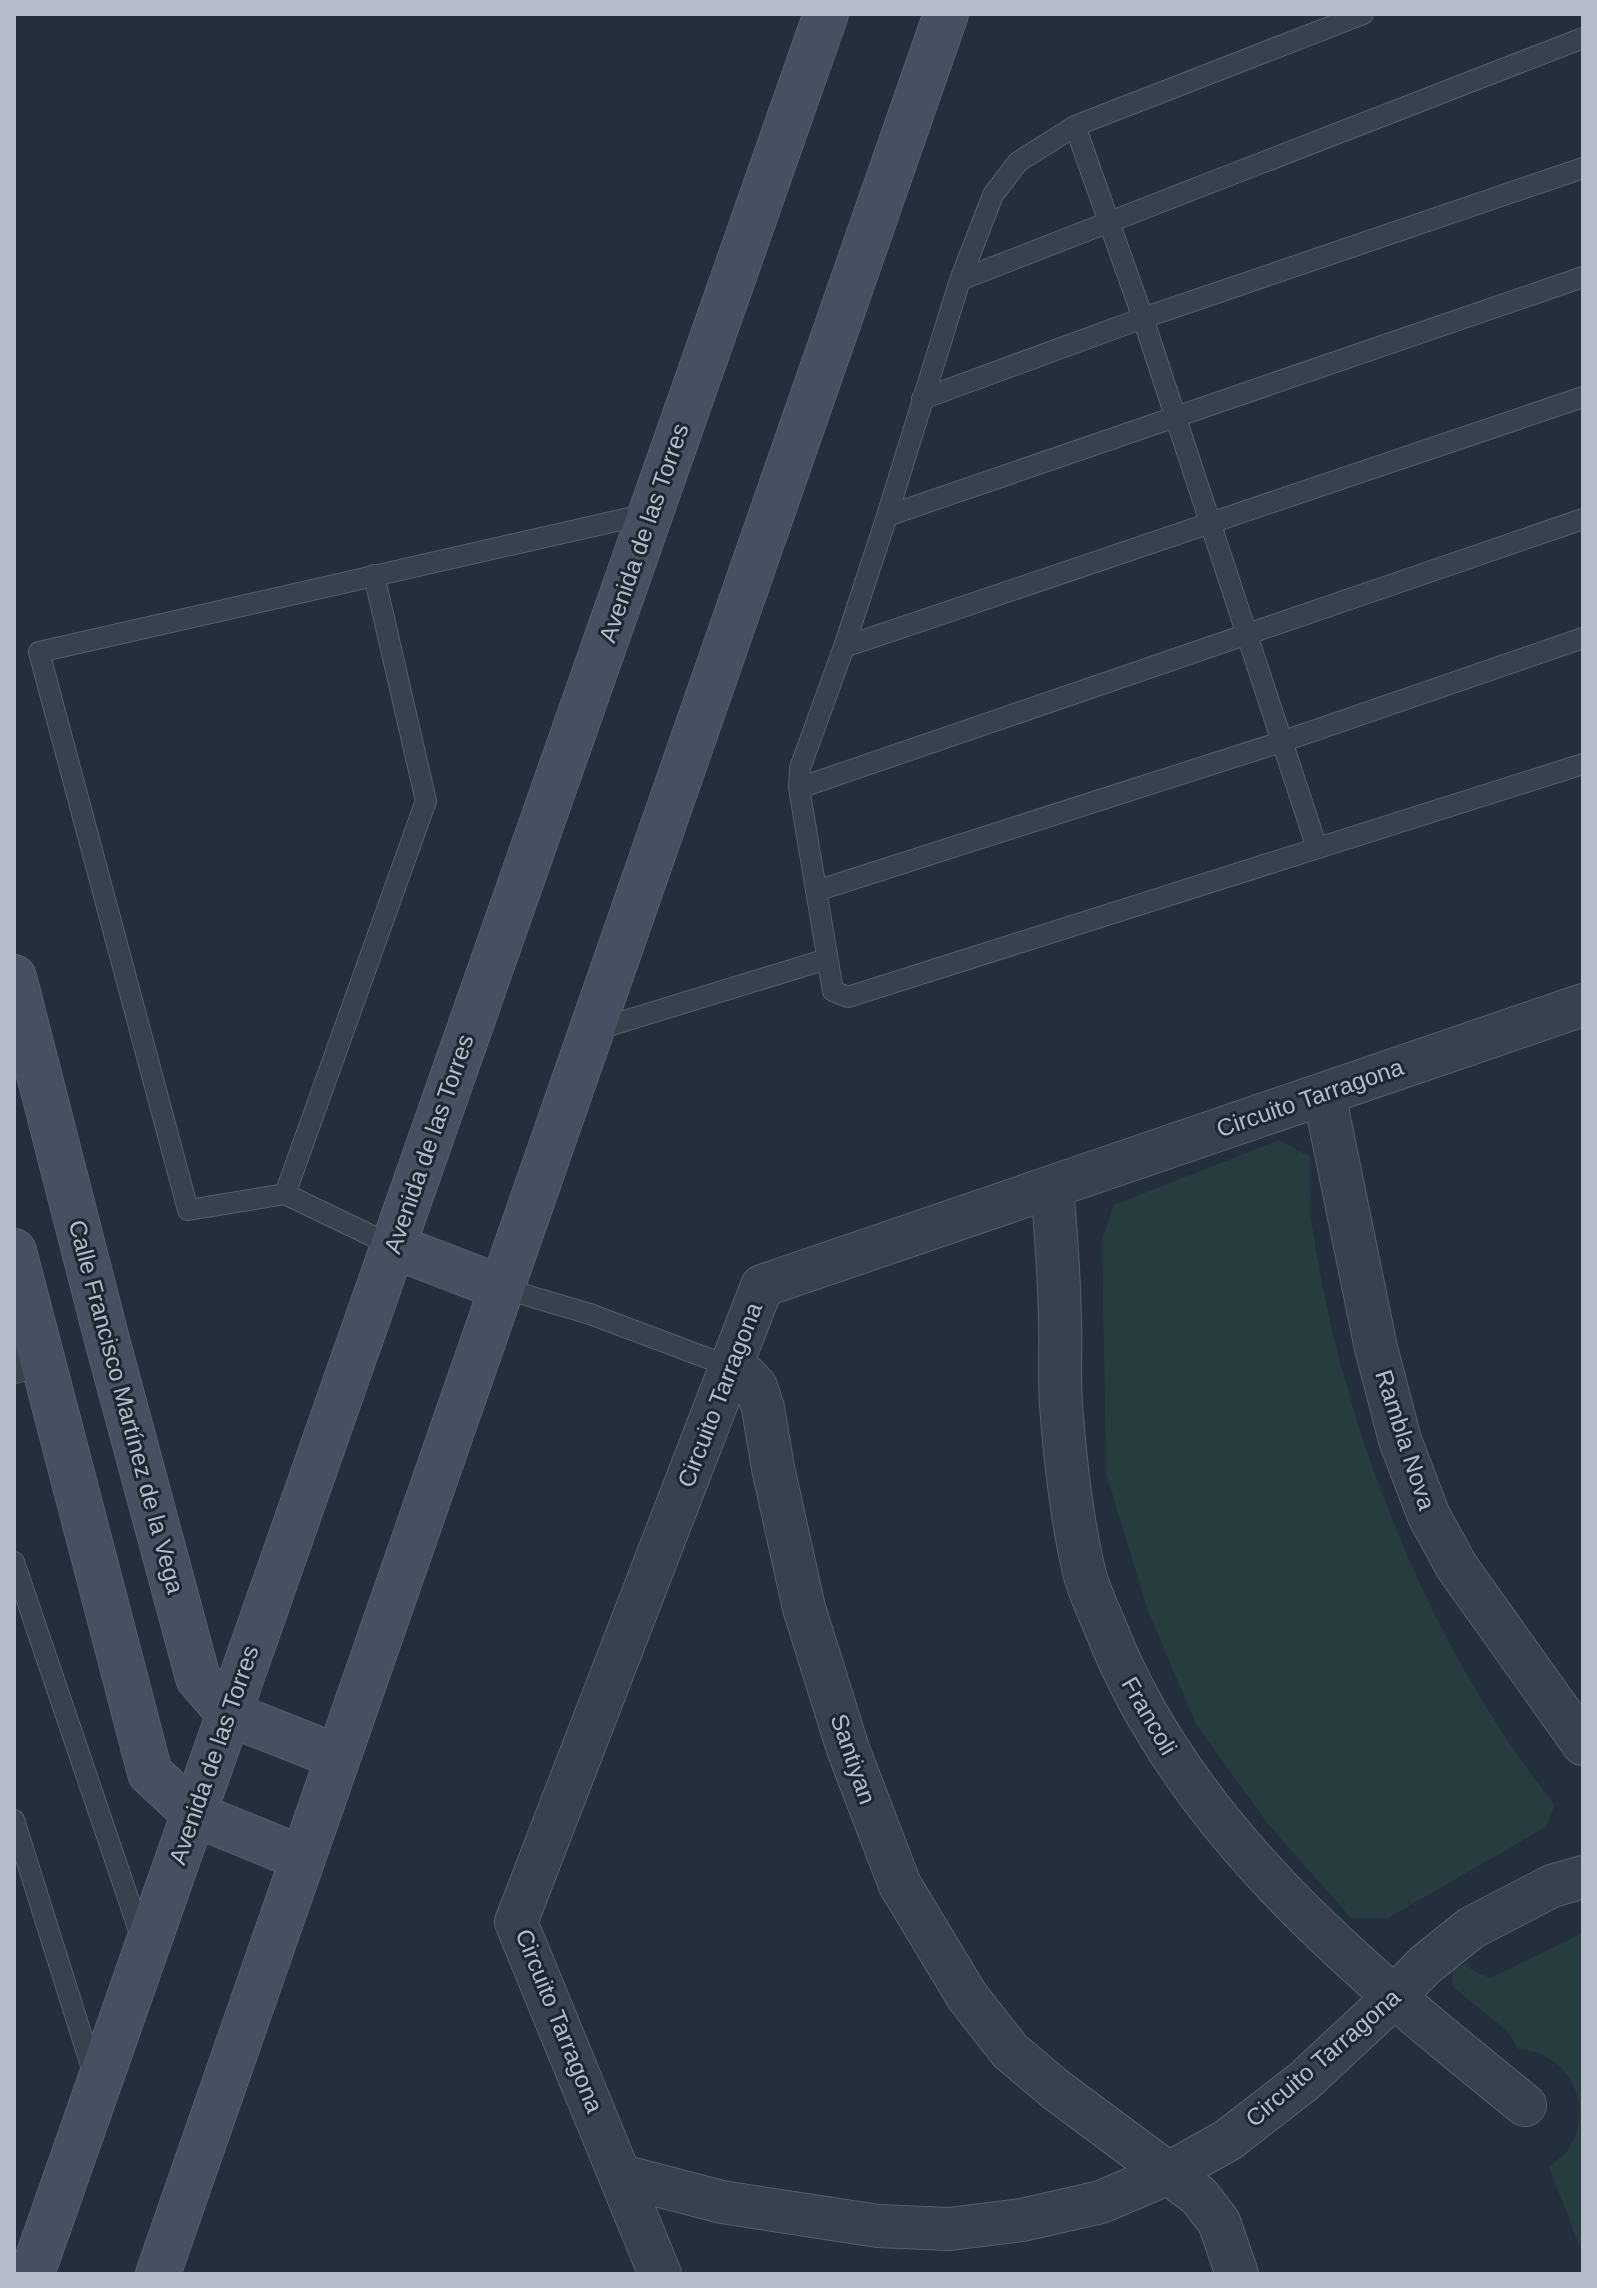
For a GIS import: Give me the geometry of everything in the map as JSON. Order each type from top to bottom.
[{"type":"main road","name":"Avenida de las Torres","points":[[32,2274],[826,14]]},
{"type":"main road","points":[[158,2274],[336,1756],[946,14]]},
{"type":"main road","name":"Calle Francisco Martínez de la Vega","points":[[14,977],[198,1678],[229,1714],[336,1756]]},
{"type":"main road","points":[[393,1246],[502,1288]]},
{"type":"main road","points":[[14,1251],[28,1358],[150,1773],[194,1814],[301,1858]]},
{"type":"main road","points":[[28,1358],[106,1336]]},
{"type":"street","name":"Circuito Tarragona","points":[[660,2274],[516,1922],[762,1286],[1583,1005]]},
{"type":"street","name":"Rambla Nova","points":[[1324,1094],[1376,1348],[1400,1440],[1429,1516],[1457,1567],[1583,1744]]},
{"type":"street","name":"Francoli","points":[[1052,1187],[1059,1254],[1061,1403],[1069,1486],[1083,1570],[1121,1668],[1172,1759],[1235,1839],[1289,1897],[1393,1998],[1525,2105]]},
{"type":"street","name":"Santiyan","points":[[731,1367],[756,1387],[763,1408],[804,1608],[848,1749],[900,1885],[967,1996],[1010,2051],[1055,2089],[1199,2196],[1219,2222],[1237,2274]]},
{"type":"street","name":"Circuito Tarragona","points":[[622,2176],[722,2202],[878,2226],[949,2229],[1022,2220],[1101,2202],[1169,2173],[1228,2140],[1282,2098],[1425,1965],[1471,1928],[1552,1886],[1583,1877]]},
{"type":"lane","points":[[1363,14],[1075,126],[1018,162],[993,195],[960,280],[887,516],[800,768],[799,788],[833,991],[848,997],[1583,764]]},
{"type":"lane","points":[[960,280],[1583,38]]},
{"type":"lane","points":[[1075,126],[1143,318],[1317,848]]},
{"type":"lane","points":[[922,399],[1143,318],[1583,168]]},
{"type":"lane","points":[[887,516],[1583,277]]},
{"type":"lane","points":[[844,647],[1583,397]]},
{"type":"lane","points":[[393,1246],[285,1194],[188,1210],[39,652],[651,513]]},
{"type":"lane","points":[[799,788],[1583,519]]},
{"type":"lane","points":[[285,1194],[426,801],[374,575]]},
{"type":"lane","points":[[816,891],[1281,742],[1583,638]]},
{"type":"lane","points":[[592,1031],[827,959]]},
{"type":"lane","name":"Santiyan","points":[[502,1288],[590,1314],[731,1367]]},
{"type":"lane","points":[[14,1562],[146,1950]]},
{"type":"lane","points":[[14,1820],[98,2088]]},
{"type":"green space","points":[[1279,1140],[1310,1157],[1311,1217],[1324,1294],[1343,1372],[1367,1450],[1396,1528],[1429,1603],[1467,1675],[1509,1743],[1555,1805],[1546,1827],[1388,1918],[1351,1918],[1268,1824],[1196,1724],[1148,1611],[1106,1473],[1102,1240],[1114,1205]]},
{"type":"green space","points":[[1583,1930],[1583,2255],[1549,2167],[1568,2150],[1576,2133],[1580,2116],[1573,2084],[1551,2060],[1536,2052],[1518,2049],[1508,2032],[1452,1986],[1453,1969],[1465,1964],[1490,1978],[1579,1935]]}]
